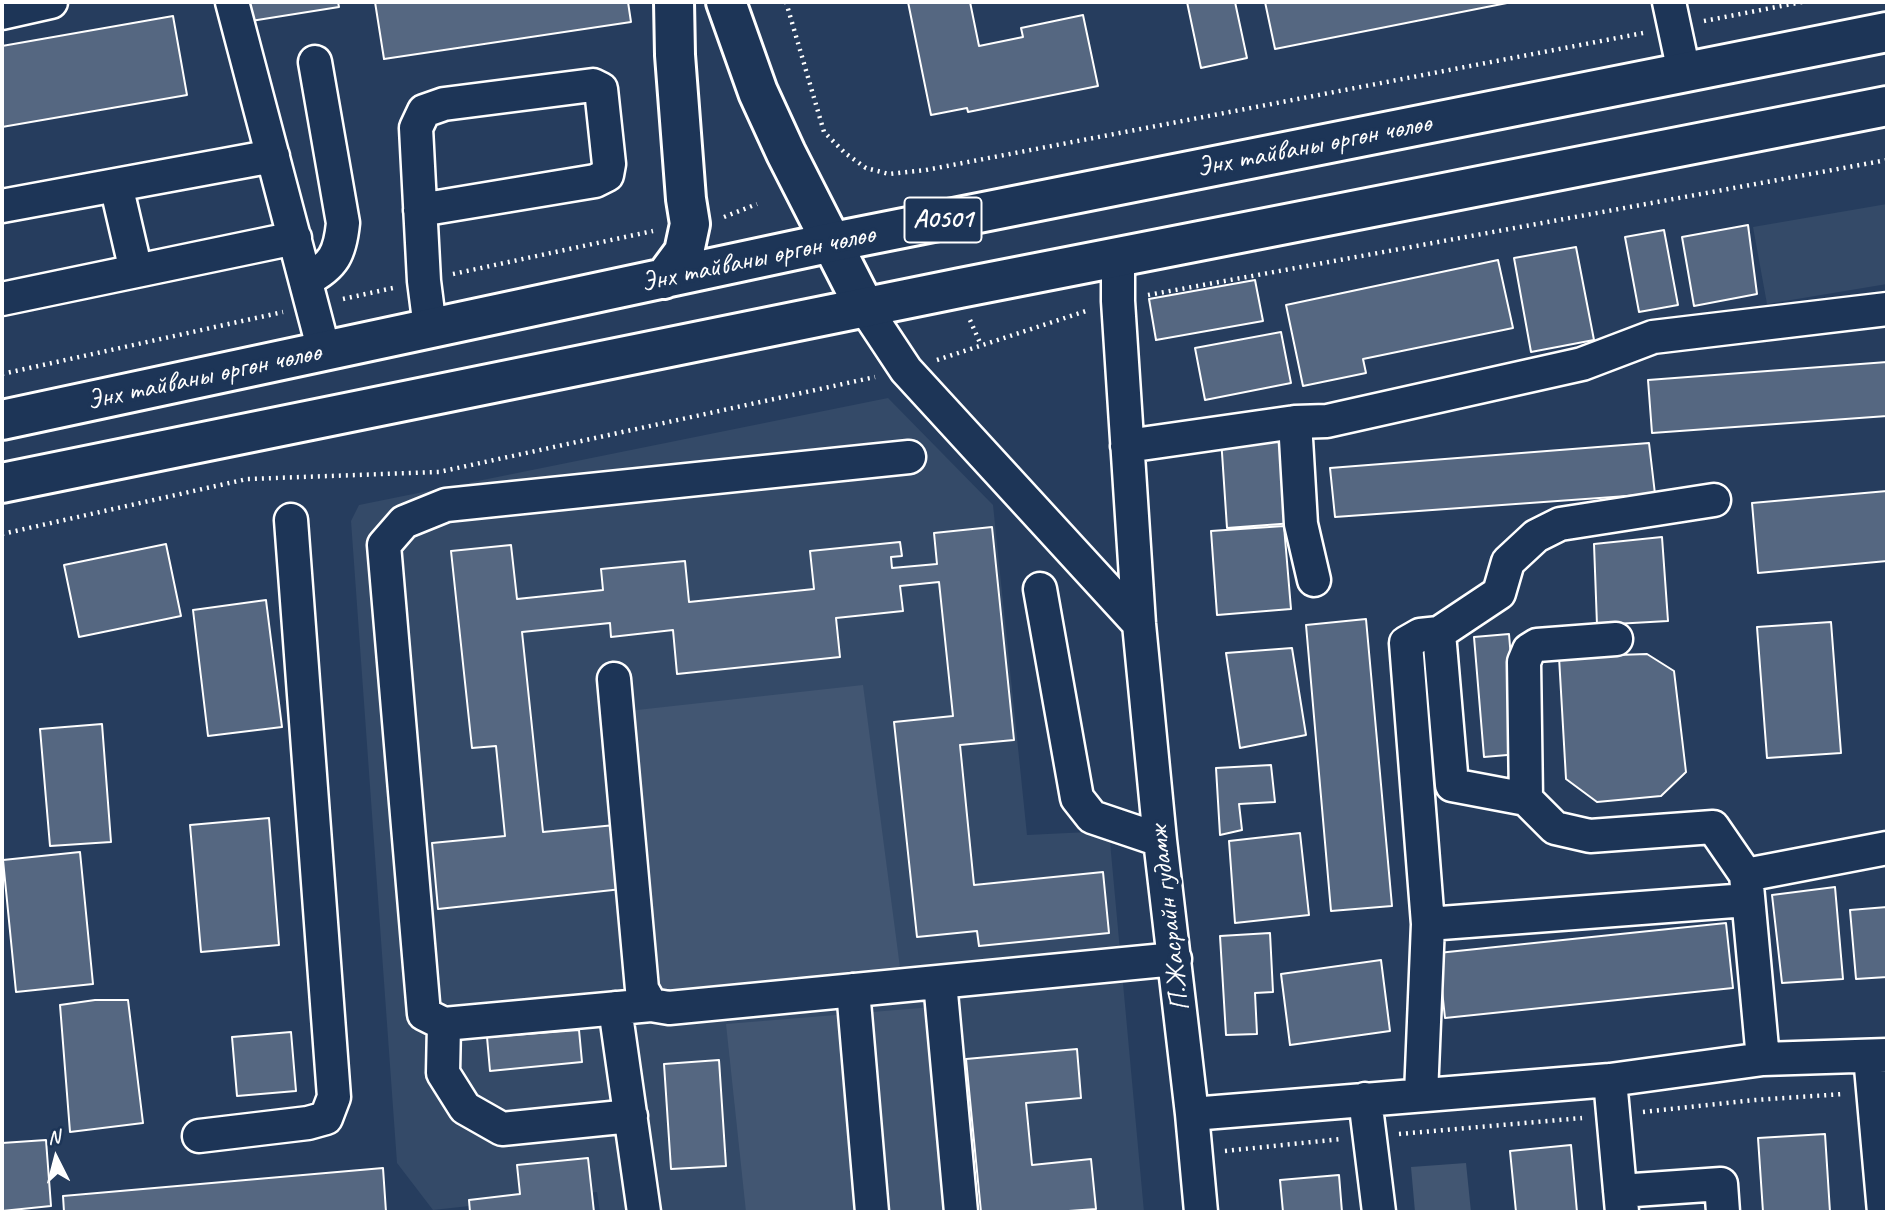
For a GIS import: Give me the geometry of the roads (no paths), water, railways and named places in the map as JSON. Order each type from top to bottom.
[{"type":"main road","points":[[664,279],[684,252],[691,223],[686,199],[675,55],[674,2]]},
{"type":"main road","points":[[726,2],[758,92],[865,308]]},
{"type":"main road","name":"Энх тайваны өргөн чөлөө","points":[[2,420],[833,242],[1887,32]]},
{"type":"main road","name":"A0501","points":[[2,483],[1118,257],[1887,106]]},
{"type":"street","points":[[2,13],[51,2]]},
{"type":"street","points":[[232,2],[324,351]]},
{"type":"street","points":[[1672,14],[1684,72]]},
{"type":"street","points":[[306,280],[323,272],[341,247],[343,223],[315,62]]},
{"type":"street","points":[[420,210],[595,181],[607,175],[609,164],[601,89],[593,85],[444,104],[424,111],[416,128],[420,210],[424,281],[430,328]]},
{"type":"street","points":[[2,206],[273,156]]},
{"type":"street","points":[[116,185],[136,271]]},
{"type":"street","points":[[2,299],[295,238]]},
{"type":"street","name":"П.Жасрайн гудамж","points":[[1118,257],[1118,300],[1139,624],[1201,1212]]},
{"type":"street","points":[[865,308],[906,370],[1139,624]]},
{"type":"street","points":[[1127,446],[1295,422],[1327,421],[1583,364],[1653,337],[1887,309]]},
{"type":"street","points":[[1295,422],[1301,524],[1314,580]]},
{"type":"street","points":[[909,457],[446,505],[404,522],[384,545],[424,1014],[444,1024],[651,1005],[668,1008],[1175,959]]},
{"type":"street","points":[[1421,1095],[1428,924],[1406,643],[1420,635],[1439,633],[1499,593],[1508,562],[1536,536],[1560,524],[1714,500]]},
{"type":"street","points":[[199,1136],[308,1123],[326,1118],[334,1097],[291,520]]},
{"type":"street","points":[[1040,589],[1077,798],[1092,817],[1160,840]]},
{"type":"street","points":[[1439,633],[1452,785],[1526,799],[1555,828],[1590,836],[1713,827],[1747,888],[1763,1059]]},
{"type":"street","points":[[1526,799],[1524,662],[1529,650],[1537,645],[1616,639]]},
{"type":"street","points":[[614,679],[642,989],[651,1005]]},
{"type":"street","points":[[1428,924],[1747,888],[1887,848]]},
{"type":"street","points":[[940,982],[961,1212]]},
{"type":"street","points":[[853,990],[872,1212]]},
{"type":"street","points":[[615,1008],[644,1212]]},
{"type":"street","points":[[444,1024],[443,1073],[465,1108],[502,1129],[631,1116]]},
{"type":"street","points":[[1192,1114],[1610,1080],[1763,1059],[1878,1056],[1873,1091],[1884,1212]]},
{"type":"street","points":[[1610,1080],[1621,1202],[1721,1184],[1723,1212]]},
{"type":"street","points":[[1365,1099],[1379,1212]]}]
